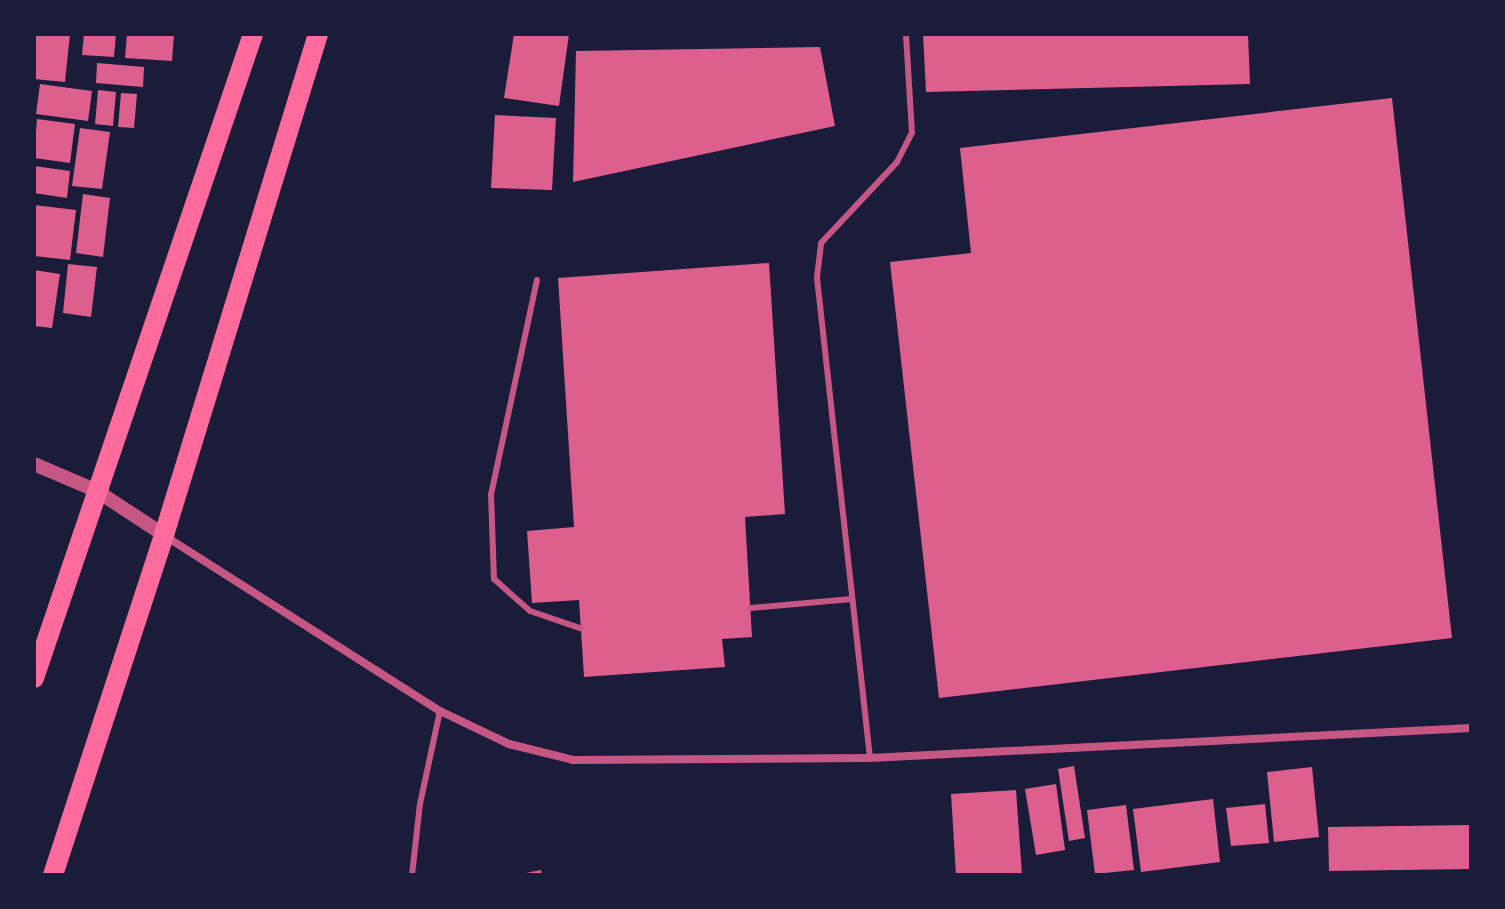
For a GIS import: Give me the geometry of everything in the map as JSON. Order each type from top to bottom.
[{"type":"main road","points":[[34,678],[253,34]]},
{"type":"main road","points":[[53,875],[164,535],[318,34]]},
{"type":"street","points":[[34,464],[97,491],[440,711],[509,744],[573,760],[870,758],[1471,728]]},
{"type":"lane","points":[[870,758],[817,277],[821,243],[897,162],[912,133],[906,34]]},
{"type":"lane","points":[[537,280],[491,494],[494,579],[530,611],[580,628]]},
{"type":"lane","points":[[751,608],[852,599]]},
{"type":"lane","points":[[412,875],[423,789],[440,711]]},
{"type":"building","points":[[34,34],[70,34],[65,82],[34,79]]},
{"type":"building","points":[[84,34],[116,34],[114,57],[82,55]]},
{"type":"building","points":[[127,34],[174,34],[172,61],[125,58]]},
{"type":"building","points":[[514,34],[569,34],[559,106],[504,98]]},
{"type":"building","points":[[923,34],[1248,34],[1250,84],[926,92]]},
{"type":"building","points":[[820,47],[835,126],[573,182],[576,51]]},
{"type":"building","points":[[97,63],[144,67],[143,87],[96,83]]},
{"type":"building","points":[[40,84],[92,91],[88,121],[36,114]]},
{"type":"building","points":[[98,90],[116,92],[113,126],[95,124]]},
{"type":"building","points":[[121,93],[137,94],[134,128],[118,127]]},
{"type":"building","points":[[1392,98],[1452,638],[939,698],[890,262],[971,253],[960,148]]},
{"type":"building","points":[[495,115],[556,118],[552,190],[491,188]]},
{"type":"building","points":[[37,119],[75,124],[70,163],[34,158]]},
{"type":"building","points":[[80,128],[110,132],[102,189],[72,186]]},
{"type":"building","points":[[34,166],[70,171],[67,198],[34,193]]},
{"type":"building","points":[[83,194],[110,198],[103,257],[76,253]]},
{"type":"building","points":[[34,205],[76,210],[70,260],[34,256]]},
{"type":"building","points":[[769,263],[785,514],[745,517],[752,637],[722,639],[725,667],[584,677],[579,600],[532,603],[527,531],[574,527],[558,278]]},
{"type":"building","points":[[68,264],[97,267],[91,317],[63,313]]},
{"type":"building","points":[[34,270],[60,274],[52,328],[34,326]]},
{"type":"building","points":[[1074,766],[1085,838],[1069,841],[1058,769]]},
{"type":"building","points":[[1312,767],[1319,837],[1274,842],[1267,772]]},
{"type":"building","points":[[1056,784],[1065,850],[1036,855],[1025,789]]},
{"type":"building","points":[[1016,790],[1022,875],[956,875],[951,794]]},
{"type":"building","points":[[1213,799],[1220,862],[1141,872],[1133,809]]},
{"type":"building","points":[[1265,804],[1269,843],[1231,846],[1226,808]]},
{"type":"building","points":[[1126,805],[1134,870],[1095,874],[1087,810]]},
{"type":"building","points":[[1471,825],[1471,869],[1329,871],[1328,827]]},
{"type":"building","points":[[541,870],[542,875],[521,874]]}]
